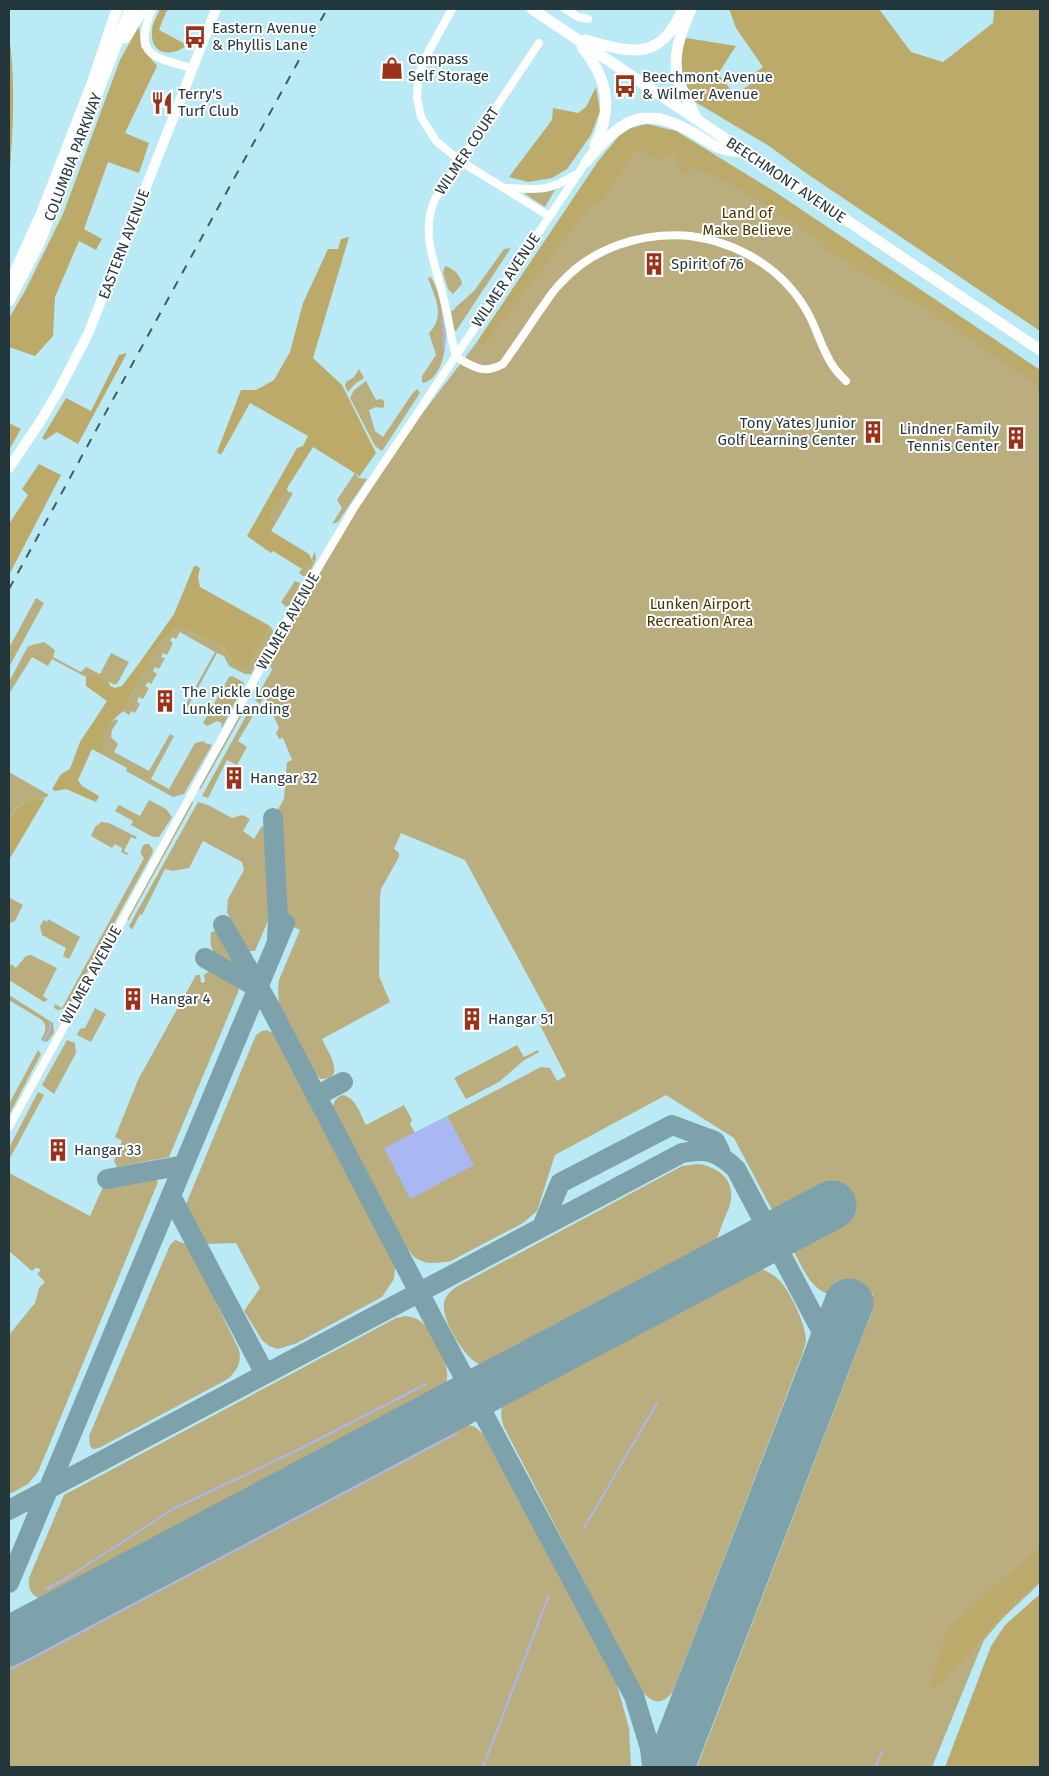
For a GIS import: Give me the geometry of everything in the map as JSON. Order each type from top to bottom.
[{"type":"highway","name":"COLUMBIA PARKWAY","points":[[9,285],[42,212],[92,84],[116,9]]},
{"type":"highway","name":"COLUMBIA PARKWAY","points":[[9,301],[39,244],[130,9]]},
{"type":"highway","points":[[110,63],[143,9]]},
{"type":"highway","name":"BEECHMONT AVENUE","points":[[532,9],[1040,350]]},
{"type":"highway","points":[[573,37],[621,50],[644,49],[664,40],[674,28],[683,9]]},
{"type":"highway","points":[[692,9],[683,27],[678,45],[677,67],[680,83],[697,120]]},
{"type":"highway","points":[[573,37],[592,59],[598,71],[607,108],[602,132],[586,162]]},
{"type":"highway","points":[[586,162],[609,135],[625,123],[643,117],[663,118],[719,148],[748,154]]},
{"type":"main road","name":"EASTERN AVENUE","points":[[9,468],[59,390],[88,334],[191,68],[216,9]]},
{"type":"street","points":[[152,9],[144,30],[145,44],[148,50],[158,59],[191,68]]},
{"type":"street","points":[[452,9],[422,65],[418,78],[417,98],[421,117],[436,141],[460,161],[549,216]]},
{"type":"street","points":[[565,9],[578,17],[588,19]]},
{"type":"street","name":"WILMER COURT","points":[[456,357],[440,282],[428,239],[429,220],[433,203],[539,43]]},
{"type":"street","name":"WILMER AVENUE","points":[[9,1127],[282,629],[355,506],[586,162]]},
{"type":"street","points":[[504,188],[539,190],[561,184],[577,174]]},
{"type":"street","points":[[456,357],[479,370],[493,370],[503,364],[558,286],[584,263],[614,246],[628,241],[662,235],[690,236],[713,240],[734,247],[760,261],[783,280],[809,316],[832,366],[846,381]]},
{"type":"green space","name":"Lunken Airport Recreation Area","points":[[676,131],[778,194],[1040,370],[1040,1583],[1002,1619],[984,1640],[932,1767],[697,1767],[872,1312],[867,1310],[873,1294],[837,1281],[830,1295],[823,1292],[808,1278],[794,1252],[799,1241],[840,1219],[825,1190],[783,1212],[776,1212],[771,1208],[734,1138],[666,1095],[555,1155],[537,1211],[523,1223],[451,1261],[427,1263],[413,1256],[406,1247],[333,1110],[336,1099],[342,1095],[351,1099],[366,1125],[404,1105],[412,1120],[410,1124],[415,1133],[385,1148],[473,1165],[447,1116],[541,1067],[550,1068],[557,1081],[566,1076],[539,1023],[540,1018],[548,1013],[465,860],[401,833],[394,849],[399,853],[399,857],[381,889],[380,896],[379,976],[390,1002],[322,1039],[334,1064],[334,1070],[329,1078],[321,1079],[314,1074],[280,1010],[279,980],[300,930],[279,920],[276,813],[284,799],[287,762],[292,760],[283,738],[279,739],[276,733],[279,728],[265,696],[260,704],[255,700],[272,670],[269,663],[348,523],[422,414],[477,342],[599,160]]},
{"type":"green space","points":[[556,188],[545,207],[525,194],[525,192]]},
{"type":"green space","points":[[511,248],[456,331],[454,330],[451,311],[474,291],[504,249]]},
{"type":"green space","points":[[445,266],[456,272],[462,284],[453,294],[448,289],[443,273]]},
{"type":"green space","points":[[431,277],[437,289],[442,307],[444,351],[445,326],[446,341],[443,359],[440,367],[430,380],[423,383],[422,376],[436,355],[429,333],[434,327],[438,313],[436,300],[428,278]]},
{"type":"green space","points":[[359,369],[364,378],[348,392],[345,386],[346,382],[354,377]]},
{"type":"green space","points":[[366,381],[376,400],[381,399],[384,401],[384,407],[376,407],[369,410],[375,431],[383,437],[412,394],[417,389],[420,393],[382,451],[375,446],[350,398],[354,390]]},
{"type":"green space","points":[[355,473],[359,478],[367,479],[338,522],[332,524],[342,508],[337,500]]},
{"type":"green space","points":[[286,488],[289,492],[293,493],[276,523],[270,515]]},
{"type":"green space","points":[[315,551],[316,559],[308,576],[303,576],[299,573],[305,564],[310,567]]},
{"type":"green space","points":[[295,581],[300,583],[297,593],[292,603],[286,607],[281,602]]},
{"type":"green space","points":[[36,598],[44,603],[9,667],[9,648]]},
{"type":"green space","points":[[270,626],[274,632],[251,674],[245,674],[229,666],[224,656],[217,653],[187,708],[185,706],[215,652],[180,632],[176,639],[172,637],[170,641],[173,643],[167,655],[163,653],[161,657],[165,658],[159,669],[155,667],[153,671],[157,674],[151,684],[148,682],[145,686],[149,688],[143,699],[139,697],[137,702],[140,704],[135,713],[131,711],[129,715],[123,711],[158,646],[177,627],[221,646],[233,662],[249,665]]},
{"type":"green space","points":[[44,642],[55,650],[53,657],[81,672],[86,667],[100,674],[111,653],[129,662],[117,684],[113,684],[98,677],[86,677],[52,659],[48,666],[32,657],[9,694],[9,682],[27,648]]},
{"type":"green space","points":[[232,676],[244,684],[223,726],[221,728],[222,723],[217,721],[207,726],[203,723],[229,677]]},
{"type":"green space","points":[[252,705],[257,709],[238,741],[247,747],[237,765],[227,760],[208,798],[202,796]]},
{"type":"green space","points":[[247,706],[200,790],[199,788]]},
{"type":"green space","points":[[116,719],[118,721],[112,730],[111,737],[118,744],[114,752],[149,771],[170,734],[174,736],[151,779],[169,789],[195,743],[204,741],[212,745],[184,794],[173,797],[126,771],[127,768],[101,754],[106,729]]},
{"type":"green space","points":[[9,772],[49,795],[18,806],[9,820]]},
{"type":"green space","points":[[149,800],[166,809],[172,817],[159,837],[153,837],[131,825],[133,821],[115,811],[119,805],[140,816]]},
{"type":"green space","points":[[192,801],[193,803],[128,921],[127,918]]},
{"type":"green space","points":[[198,802],[208,805],[232,818],[243,815],[250,819],[243,831],[254,839],[262,826],[268,829],[270,916],[255,951],[246,951],[227,912],[228,899],[244,870],[242,862],[203,841],[189,868],[173,871],[165,869],[142,915],[140,914],[132,930],[129,926]]},
{"type":"green space","points":[[101,822],[109,823],[137,837],[136,839],[131,837],[124,851],[128,853],[127,855],[121,852],[122,848],[115,844],[112,848],[91,836],[95,827]]},
{"type":"green space","points":[[145,844],[149,844],[153,850],[152,854],[68,1007],[58,1010],[54,1008],[55,1004],[62,1008],[144,858],[141,851]]},
{"type":"green space","points":[[10,898],[23,905],[15,921],[10,923]]},
{"type":"green space","points":[[48,919],[80,937],[69,959],[63,956],[66,948],[42,935],[40,926],[44,920],[47,922]]},
{"type":"green space","points":[[217,931],[225,937],[238,960],[236,966],[233,967],[222,961],[212,950],[211,932]]},
{"type":"green space","points":[[31,955],[57,968],[43,996],[48,1000],[44,1002],[9,980],[9,967],[11,964],[16,968],[26,956]]},
{"type":"green space","points":[[212,969],[230,979],[239,990],[169,1157],[117,1167],[114,1161],[122,1141],[115,1137],[138,1080],[196,975],[200,975],[201,983],[205,982],[204,975]]},
{"type":"green space","points":[[9,995],[53,1023],[54,1033],[47,1042],[41,1040],[45,1032],[42,1020],[9,1000]]},
{"type":"green space","points":[[95,1008],[106,1014],[91,1042],[77,1035],[80,1029],[85,1028]]},
{"type":"green space","points":[[267,1030],[274,1034],[391,1254],[395,1269],[394,1279],[382,1297],[297,1343],[278,1349],[269,1346],[262,1340],[244,1311],[260,1288],[236,1243],[206,1244],[186,1204],[256,1035]]},
{"type":"green space","points":[[67,1040],[75,1043],[76,1053],[54,1094],[42,1085]]},
{"type":"green space","points":[[517,1045],[524,1057],[538,1050],[539,1052],[523,1061],[499,1082],[466,1099],[454,1078]]},
{"type":"green space","points":[[38,1050],[41,1054],[9,1115],[9,1104]]},
{"type":"green space","points":[[38,1092],[44,1095],[9,1160],[9,1148]]},
{"type":"green space","points":[[698,1164],[712,1168],[723,1175],[730,1186],[731,1192],[730,1205],[717,1237],[702,1255],[496,1364],[480,1365],[467,1354],[450,1328],[444,1310],[446,1297],[456,1287],[682,1166]]},
{"type":"green space","points":[[9,1173],[90,1216],[103,1187],[155,1178],[158,1182],[38,1472],[28,1484],[12,1493],[9,1492],[9,1335],[35,1303],[39,1288],[45,1282],[37,1274],[41,1270],[35,1268],[32,1271],[9,1251]]},
{"type":"green space","points":[[175,1240],[186,1244],[191,1251],[239,1350],[240,1359],[238,1366],[228,1379],[99,1448],[93,1449],[90,1446],[89,1436],[170,1245]]},
{"type":"green space","points":[[760,1269],[774,1276],[787,1290],[803,1325],[806,1344],[673,1691],[664,1700],[656,1701],[648,1697],[640,1689],[504,1427],[501,1409],[505,1398],[737,1274]]},
{"type":"green space","points":[[406,1316],[417,1319],[425,1325],[435,1339],[443,1356],[447,1379],[442,1390],[437,1395],[52,1599],[42,1599],[31,1592],[29,1578],[64,1495],[396,1318]]},
{"type":"green space","points":[[463,1423],[475,1427],[483,1434],[615,1678],[629,1728],[631,1767],[9,1767],[9,1659],[453,1424]]},
{"type":"shaded area","points":[[160,9],[169,9],[159,30],[187,45],[175,52],[163,52],[158,49],[152,39],[152,28]]},
{"type":"shaded area","points":[[729,9],[879,9],[911,52],[943,62],[993,23],[994,9],[1040,9],[1040,331],[769,146],[687,97],[680,83],[680,37],[736,46],[718,74],[735,95],[752,83],[755,73],[763,67],[736,28]]},
{"type":"shaded area","points":[[139,26],[141,47],[157,66],[125,133],[149,143],[139,173],[108,162],[84,229],[102,239],[96,250],[79,241],[55,297],[53,336],[35,356],[9,347],[9,318],[25,291],[63,214],[120,60]]},
{"type":"shaded area","points":[[9,35],[13,90],[13,126],[9,181]]},
{"type":"shaded area","points":[[596,87],[600,111],[591,135],[567,169],[552,178],[528,182],[509,177],[552,120],[553,108],[578,113],[586,107]]},
{"type":"shaded area","points":[[647,124],[676,131],[778,194],[1040,370],[1040,387],[927,310],[823,248],[825,244],[744,192],[727,182],[692,167],[687,174],[680,173],[677,157],[671,152],[659,160],[648,155],[642,149],[633,153],[602,201],[592,204],[484,345],[477,342],[599,160],[619,136],[631,128]]},
{"type":"shaded area","points":[[349,237],[313,358],[342,385],[376,453],[359,477],[313,447],[270,515],[276,523],[271,531],[309,554],[313,562],[310,567],[305,564],[302,569],[273,551],[271,553],[247,536],[297,448],[303,446],[308,436],[250,403],[221,455],[217,452],[241,390],[256,390],[274,380],[290,352],[303,303],[328,249],[338,249],[341,239]]},
{"type":"shaded area","points":[[127,353],[78,444],[57,432],[45,440],[42,438],[66,398],[91,411],[119,355]]},
{"type":"shaded area","points":[[9,423],[21,429],[9,450]]},
{"type":"shaded area","points":[[39,464],[61,475],[9,575],[9,524],[28,495],[22,489]]},
{"type":"shaded area","points":[[194,566],[200,568],[198,578],[200,587],[270,626],[249,665],[244,668],[233,662],[221,646],[177,627],[158,646],[123,711],[104,732],[101,754],[92,749],[78,780],[82,786],[99,796],[96,802],[66,789],[55,791],[52,789],[61,774],[70,769],[80,742],[107,701],[86,686],[86,677],[94,675],[108,680],[110,686],[115,688],[122,686],[174,614]]},
{"type":"shaded area","points":[[45,799],[9,860],[9,820],[19,805],[28,801]]},
{"type":"shaded area","points":[[1040,1547],[1040,1580],[1005,1612],[943,1682],[934,1688],[929,1688],[948,1628]]},
{"type":"shaded area","points":[[1040,1594],[1040,1767],[945,1767],[991,1646],[1005,1625]]},
{"type":"water","points":[[447,1116],[474,1165],[410,1199],[384,1148]]},
{"type":"waterway","points":[[442,307],[444,349]]},
{"type":"waterway","points":[[44,1041],[50,1029],[50,1023]]},
{"type":"waterway","points":[[46,1589],[67,1578],[173,1509],[300,1449],[426,1384]]},
{"type":"waterway","points":[[584,1528],[657,1403]]},
{"type":"waterway","points":[[9,1670],[457,1433]]},
{"type":"waterway","points":[[483,1767],[549,1595]]},
{"type":"waterway","points":[[876,1767],[882,1751]]},
{"type":"taxiway","points":[[273,818],[278,920],[277,939]]},
{"type":"taxiway","points":[[9,1583],[285,923]]},
{"type":"taxiway","points":[[223,925],[269,1005],[433,1319],[634,1696],[650,1748],[652,1767]]},
{"type":"taxiway","points":[[205,958],[258,988]]},
{"type":"taxiway","points":[[316,1096],[343,1082]]},
{"type":"taxiway","points":[[542,1227],[560,1183],[672,1125],[715,1141],[720,1151]]},
{"type":"taxiway","points":[[9,1510],[682,1153],[711,1152],[723,1158],[736,1169],[831,1349]]},
{"type":"taxiway","points":[[107,1179],[184,1165]]},
{"type":"taxiway","points":[[171,1196],[265,1374]]},
{"type":"runway","points":[[9,1641],[832,1205]]},
{"type":"runway","points":[[670,1767],[849,1303]]},
{"type":"railway","points":[[9,589],[327,9]]},
{"type":"place","name":"Eastern Avenue & Phyllis Lane","points":[[195,37]]},
{"type":"place","name":"Compass Self Storage","points":[[392,68]]},
{"type":"place","name":"Beechmont Avenue & Wilmer Avenue","points":[[625,86]]},
{"type":"place","name":"Terry's Turf Club","points":[[162,103]]},
{"type":"place","name":"Spirit of 76","points":[[654,264]]},
{"type":"place","name":"Tony Yates Junior Golf Learning Center","points":[[873,432]]},
{"type":"place","name":"Lindner Family Tennis Center","points":[[1016,438]]},
{"type":"place","name":"The Pickle Lodge Lunken Landing","points":[[165,701]]},
{"type":"place","name":"Hangar 32","points":[[234,778]]},
{"type":"place","name":"Hangar 4","points":[[133,999]]},
{"type":"place","name":"Hangar 51","points":[[472,1019]]},
{"type":"place","name":"Hangar 33","points":[[58,1150]]},
{"type":"park label","name":"Land of Make Believe","points":[[747,222]]}]
